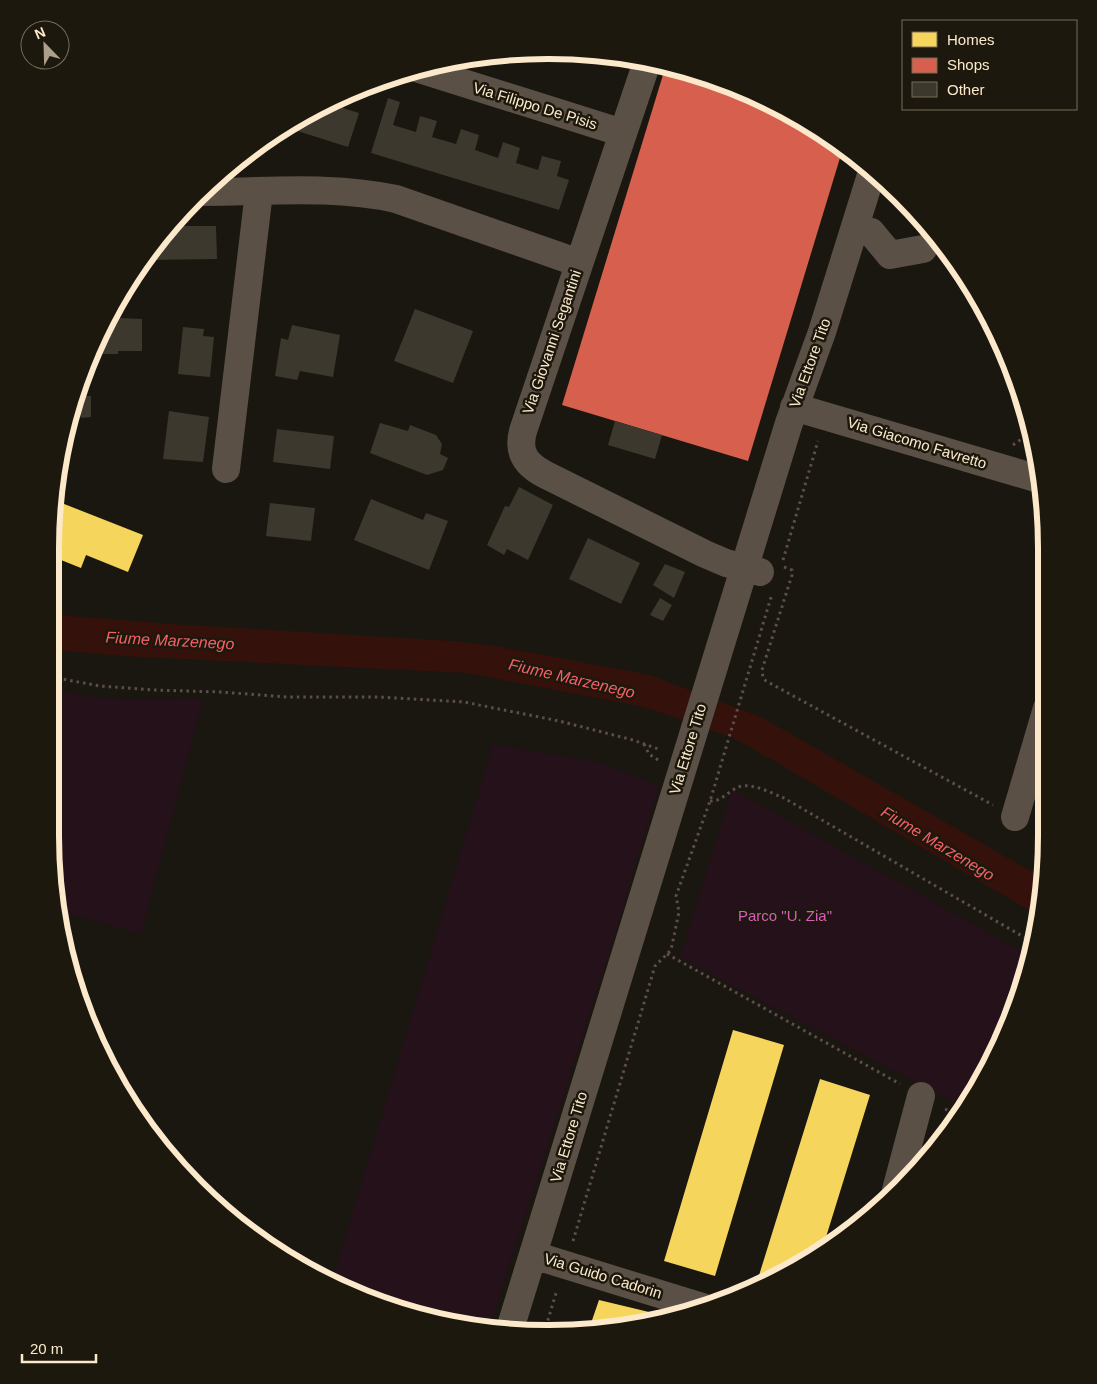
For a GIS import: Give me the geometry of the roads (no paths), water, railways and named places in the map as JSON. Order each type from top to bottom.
[{"type":"street","points":[[579,263],[645,68]]},
{"type":"street","name":"Via Filippo De Pisis","points":[[431,73],[623,133]]},
{"type":"street","name":"Via Ettore Tito","points":[[528,1324],[560,1226],[696,752],[728,676],[765,573],[802,409],[822,332],[870,179]]},
{"type":"street","name":"Via Giovanni Segantini","points":[[213,192],[326,190],[371,194],[405,202],[579,263],[522,431],[520,441],[526,461],[532,468],[705,554],[726,563],[765,573]]},
{"type":"street","points":[[226,469],[259,192]]},
{"type":"street","name":"Via Ettore Tito","points":[[802,409],[829,361],[885,193]]},
{"type":"street","points":[[871,232],[890,255],[923,249]]},
{"type":"street","name":"Via Giacomo Favretto","points":[[802,409],[1033,477]]},
{"type":"street","points":[[1015,817],[1038,736]]},
{"type":"street","points":[[899,1177],[921,1096]]},
{"type":"street","name":"Via Ettore Tito","points":[[513,1324],[549,1259]]},
{"type":"street","name":"Via Guido Cadorin","points":[[549,1259],[691,1304]]},
{"type":"water","name":"Fiume Marzenego","points":[[59,614],[172,624],[454,641],[495,646],[652,676],[761,717],[1036,874],[1032,912],[731,737],[695,723],[639,706],[467,673],[122,656],[59,650]]},
{"type":"park label","name":"Parco \"U. Zia\"","points":[[785,916]]}]
